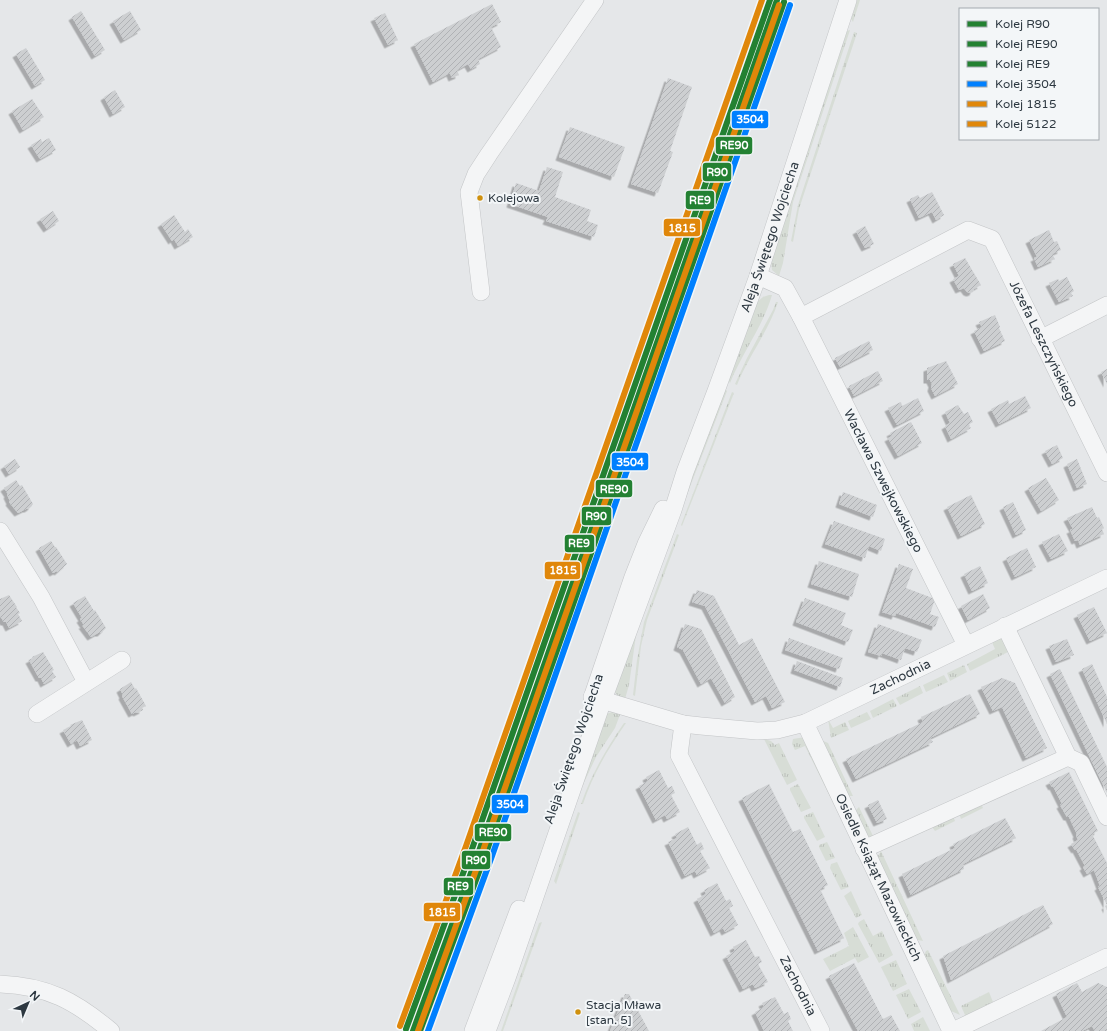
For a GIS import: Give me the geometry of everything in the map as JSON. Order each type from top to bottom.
[{"type":"street","points":[[481,292],[470,207],[469,192],[472,184],[476,174],[489,154],[595,0]]},
{"type":"street","name":"Aleja Świętego Wojciecha","points":[[473,1031],[597,699],[673,510],[684,472],[758,276],[848,0]]},
{"type":"street","name":"Józefa Leszczyńskiego","points":[[801,316],[968,230],[992,239],[1107,473]]},
{"type":"street","name":"Wacława Szwejkowskiego","points":[[758,276],[785,288],[801,316],[966,645]]},
{"type":"street","points":[[1040,339],[1107,305]]},
{"type":"street","points":[[0,531],[41,597],[86,682]]},
{"type":"street","name":"Zachodnia","points":[[597,699],[683,724],[757,731],[777,730],[805,723],[1107,578]]},
{"type":"street","points":[[1006,626],[1068,757],[1081,763],[1107,817]]},
{"type":"street","points":[[37,714],[122,660]]},
{"type":"street","name":"Aleja Świętego Wojciecha","points":[[487,1031],[510,971],[597,699]]},
{"type":"street","name":"Osiedle Książąt Mazowieckich","points":[[805,723],[952,1031],[1107,957]]},
{"type":"street","name":"Zachodnia","points":[[683,724],[679,755],[821,1031]]},
{"type":"street","points":[[864,848],[1068,757]]},
{"type":"street","points":[[0,984],[34,988],[55,994],[76,1004],[111,1031]]},
{"type":"green space","points":[[857,0],[860,0],[853,22],[851,19]]},
{"type":"green space","points":[[850,30],[793,202],[783,263],[779,276],[772,270],[771,262],[847,31]]},
{"type":"green space","points":[[854,32],[857,33],[799,209],[793,242],[791,241],[798,205]]},
{"type":"green space","points":[[772,295],[763,318],[730,383],[728,380],[757,302],[763,297]]},
{"type":"green space","points":[[776,302],[778,302],[769,323],[737,385],[735,384],[747,358]]},
{"type":"green space","points":[[726,390],[727,391],[676,523],[674,520]]},
{"type":"green space","points":[[732,392],[734,393],[682,526],[681,525]]},
{"type":"green space","points":[[677,534],[679,535],[647,620],[641,646],[635,696],[633,695],[637,660],[644,622]]},
{"type":"green space","points":[[636,635],[629,685],[625,699],[618,696],[613,689]]},
{"type":"green space","points":[[995,637],[1004,638],[1012,650],[970,671],[967,664],[995,649],[991,640]]},
{"type":"green space","points":[[964,665],[967,672],[950,681],[947,673]]},
{"type":"green space","points":[[944,675],[948,682],[926,692],[923,685]]},
{"type":"green space","points":[[920,686],[923,693],[900,705],[896,698]]},
{"type":"green space","points":[[893,699],[897,706],[873,718],[870,711]]},
{"type":"green space","points":[[615,711],[621,712],[615,728],[596,757],[582,787],[606,714]]},
{"type":"green space","points":[[867,712],[871,719],[851,728],[848,721]]},
{"type":"green space","points":[[828,719],[833,728],[845,722],[849,730],[831,738]]},
{"type":"green space","points":[[624,723],[626,723],[613,742],[591,782],[583,804],[581,804],[600,762]]},
{"type":"green space","points":[[805,737],[879,896],[805,746],[795,750],[792,744],[793,739]]},
{"type":"green space","points":[[764,739],[771,741],[775,745],[779,743],[797,780],[787,785]]},
{"type":"green space","points":[[821,740],[828,743],[853,796],[849,796]]},
{"type":"green space","points":[[798,784],[811,808],[801,812],[790,790],[790,788]]},
{"type":"green space","points":[[980,802],[983,808],[961,819],[959,813]]},
{"type":"green space","points":[[859,807],[874,838],[868,836],[855,811]]},
{"type":"green space","points":[[578,812],[580,813],[556,884],[554,881]]},
{"type":"green space","points":[[813,812],[825,837],[817,841],[804,818],[804,816]]},
{"type":"green space","points":[[953,816],[955,821],[935,831],[932,827]]},
{"type":"green space","points":[[827,842],[835,858],[826,861],[819,845]]},
{"type":"green space","points":[[881,851],[923,941],[915,938],[879,862],[878,856]]},
{"type":"green space","points":[[837,862],[849,887],[841,890],[830,868],[831,864]]},
{"type":"green space","points":[[851,891],[862,915],[856,918],[844,896]]},
{"type":"green space","points":[[864,919],[873,936],[882,931],[893,955],[879,963],[858,924]]},
{"type":"green space","points":[[542,922],[503,1031],[501,1031],[539,923]]},
{"type":"green space","points":[[853,927],[869,957],[858,963],[855,958],[830,971],[823,959],[849,946],[844,933]]},
{"type":"green space","points":[[928,950],[960,1015],[951,1011],[924,955]]},
{"type":"green space","points":[[896,960],[907,984],[893,991],[881,967]]},
{"type":"green space","points":[[909,989],[921,1012],[908,1019],[896,995]]},
{"type":"green space","points":[[989,992],[993,1002],[968,1015],[965,1015],[961,1006]]},
{"type":"green space","points":[[923,1017],[930,1031],[914,1031],[911,1024]]},
{"type":"building","points":[[492,4],[501,22],[491,27],[501,47],[478,59],[480,64],[471,69],[468,64],[457,70],[459,75],[452,78],[450,73],[433,82],[414,44]]},
{"type":"building","points":[[81,11],[105,50],[95,56],[72,17]]},
{"type":"building","points":[[130,11],[141,30],[124,40],[113,21]]},
{"type":"building","points":[[385,13],[398,40],[388,45],[374,18]]},
{"type":"building","points":[[26,48],[45,80],[35,86],[16,54]]},
{"type":"building","points":[[668,78],[692,87],[670,151],[673,152],[658,193],[631,184]]},
{"type":"building","points":[[115,90],[125,107],[113,114],[104,97]]},
{"type":"building","points":[[32,99],[44,117],[23,130],[12,111]]},
{"type":"building","points":[[570,127],[625,147],[614,177],[559,157]]},
{"type":"building","points":[[49,138],[56,150],[40,159],[31,145],[41,139],[42,142]]},
{"type":"building","points":[[547,167],[563,172],[555,197],[591,210],[587,221],[598,225],[594,237],[546,221],[548,217],[510,204],[516,183],[539,191]]},
{"type":"building","points":[[932,192],[944,215],[936,220],[932,212],[919,218],[910,199],[918,195],[920,198]]},
{"type":"building","points":[[53,211],[59,221],[47,229],[40,219]]},
{"type":"building","points":[[174,215],[185,232],[188,229],[193,237],[178,246],[174,239],[172,241],[161,224]]},
{"type":"building","points":[[865,226],[874,244],[865,248],[856,231]]},
{"type":"building","points":[[1049,230],[1054,242],[1057,241],[1061,250],[1052,254],[1055,259],[1038,267],[1034,258],[1037,257],[1029,240]]},
{"type":"building","points":[[965,258],[981,285],[970,293],[964,288],[959,290],[953,279],[959,276],[953,264]]},
{"type":"building","points":[[1067,277],[1074,291],[1071,293],[1073,296],[1059,302],[1049,283],[1058,279],[1059,281]]},
{"type":"building","points":[[995,315],[1005,341],[984,351],[974,331],[982,327],[979,322]]},
{"type":"building","points":[[869,341],[873,350],[840,367],[835,358]]},
{"type":"building","points":[[946,361],[958,384],[935,396],[931,388],[932,384],[930,380],[927,380],[927,368]]},
{"type":"building","points":[[1107,369],[1107,384],[1101,372]]},
{"type":"building","points":[[878,371],[883,381],[854,396],[849,386]]},
{"type":"building","points":[[1025,396],[1031,408],[999,424],[991,409],[1008,400],[1009,404]]},
{"type":"building","points":[[918,398],[924,411],[897,425],[888,408],[901,402],[902,406]]},
{"type":"building","points":[[958,405],[964,414],[968,412],[973,422],[968,425],[971,428],[951,439],[945,426],[950,423],[945,412]]},
{"type":"building","points":[[911,422],[922,443],[898,456],[888,438],[892,436],[890,433]]},
{"type":"building","points":[[1057,445],[1063,458],[1052,464],[1045,451]]},
{"type":"building","points":[[15,459],[20,467],[9,474],[4,466]]},
{"type":"building","points":[[1077,459],[1087,484],[1077,488],[1067,464]]},
{"type":"building","points":[[1046,478],[1059,500],[1041,511],[1028,488]]},
{"type":"building","points":[[16,480],[20,486],[22,485],[33,504],[28,509],[18,513],[9,502],[8,494],[4,488]]},
{"type":"building","points":[[843,492],[877,505],[873,517],[839,504]]},
{"type":"building","points":[[971,495],[985,524],[961,536],[947,507]]},
{"type":"building","points":[[1013,502],[1026,530],[1016,535],[1003,507]]},
{"type":"building","points":[[1092,507],[1104,528],[1102,529],[1104,534],[1080,545],[1078,540],[1075,541],[1070,530],[1073,529],[1067,518]]},
{"type":"building","points":[[834,521],[885,539],[881,551],[869,546],[865,558],[825,544]]},
{"type":"building","points":[[1059,534],[1068,551],[1051,559],[1042,542]]},
{"type":"building","points":[[51,541],[67,564],[58,572],[53,573],[39,548]]},
{"type":"building","points":[[1027,548],[1036,567],[1015,577],[1006,558]]},
{"type":"building","points":[[819,561],[859,574],[852,597],[811,584]]},
{"type":"building","points":[[899,564],[913,569],[906,588],[935,599],[930,614],[939,617],[935,627],[896,613],[895,616],[882,612]]},
{"type":"building","points":[[980,566],[988,583],[972,591],[964,574]]},
{"type":"building","points":[[697,590],[714,596],[739,645],[752,638],[785,702],[772,708],[766,696],[755,702],[705,606],[692,602]]},
{"type":"building","points":[[983,594],[990,608],[968,620],[961,606]]},
{"type":"building","points":[[9,595],[20,613],[18,614],[22,621],[9,628],[0,616],[0,599]]},
{"type":"building","points":[[85,596],[106,628],[101,633],[91,637],[82,625],[84,625],[80,619],[82,618],[73,603]]},
{"type":"building","points":[[805,598],[846,613],[841,625],[853,630],[848,642],[796,622]]},
{"type":"building","points":[[1094,607],[1107,633],[1090,641],[1077,615]]},
{"type":"building","points":[[685,624],[701,629],[735,697],[725,703],[711,678],[701,684],[683,650],[677,647]]},
{"type":"building","points":[[878,624],[922,640],[917,652],[905,648],[901,660],[882,653],[881,656],[868,652]]},
{"type":"building","points":[[789,638],[843,658],[839,669],[785,650]]},
{"type":"building","points":[[1067,639],[1074,655],[1056,662],[1049,646]]},
{"type":"building","points":[[43,652],[54,670],[52,671],[56,677],[44,684],[29,660]]},
{"type":"building","points":[[797,661],[843,678],[840,687],[794,670]]},
{"type":"building","points":[[1092,664],[1107,697],[1107,724],[1082,669]]},
{"type":"building","points":[[1060,669],[1107,767],[1107,793],[1050,674]]},
{"type":"building","points":[[1002,678],[1015,683],[1047,748],[1026,758],[1002,707],[993,711],[981,687]]},
{"type":"building","points":[[131,682],[146,706],[142,708],[143,710],[132,714],[122,696],[123,695],[120,689]]},
{"type":"building","points":[[970,694],[980,714],[930,738],[933,742],[856,779],[846,759],[923,722],[921,717]]},
{"type":"building","points":[[82,720],[92,740],[80,746],[77,740],[71,744],[63,730]]},
{"type":"building","points":[[659,770],[668,788],[672,786],[675,793],[671,795],[680,812],[667,819],[665,815],[656,820],[639,786],[648,781],[646,777]]},
{"type":"building","points":[[1069,772],[1098,831],[1092,834],[1107,863],[1107,905],[1098,887],[1100,886],[1094,870],[1087,874],[1083,867],[1085,866],[1076,849],[1075,850],[1071,844],[1078,840],[1077,834],[1069,817],[1067,817],[1060,805],[1062,804],[1053,786],[1052,787],[1049,782]]},
{"type":"building","points":[[769,784],[793,832],[800,829],[828,885],[820,889],[844,938],[818,951],[742,798]]},
{"type":"building","points":[[878,800],[887,819],[877,823],[868,805]]},
{"type":"building","points":[[1005,818],[1016,838],[963,864],[964,869],[911,895],[902,874],[955,848],[953,844]]},
{"type":"building","points":[[688,827],[697,845],[701,842],[704,849],[700,851],[710,868],[697,875],[695,871],[685,876],[668,842],[677,838],[675,834]]},
{"type":"building","points":[[717,883],[726,901],[730,899],[733,906],[729,908],[738,925],[725,932],[723,928],[714,933],[697,899],[706,894],[704,890]]},
{"type":"building","points":[[1043,905],[1053,924],[951,980],[943,956]]},
{"type":"building","points":[[746,940],[755,957],[759,956],[762,962],[758,964],[768,982],[755,988],[753,984],[743,989],[726,956],[735,951],[733,947]]},
{"type":"building","points":[[854,963],[883,1019],[891,1015],[900,1031],[858,1031],[829,976]]},
{"type":"building","points":[[1077,983],[1082,992],[1098,983],[1107,987],[1107,1031],[1095,1031],[1092,1026],[1082,1031],[1041,1031],[1067,1017],[1056,994]]},
{"type":"building","points":[[625,994],[629,994],[649,1031],[610,1031]]},
{"type":"building","points":[[775,997],[784,1014],[788,1012],[791,1019],[788,1021],[793,1031],[764,1031],[755,1012],[764,1007],[762,1003]]},
{"type":"rail line","name":"1815","points":[[400,1026],[466,846],[762,0]]},
{"type":"rail line","name":"RE9","points":[[406,1029],[472,849],[770,0]]},
{"type":"rail line","name":"R90","points":[[413,1031],[479,851],[777,0]]},
{"type":"rail line","name":"RE90","points":[[420,1031],[486,853],[784,2]]},
{"type":"rail line","name":"5122","points":[[418,1031],[480,859],[779,5]]},
{"type":"rail line","name":"3504","points":[[428,1031],[492,856],[790,5]]},
{"type":"place","name":"Kolejowa","points":[[480,198]]},
{"type":"place","name":"Stacja Mława [stan. 5]","points":[[578,1012]]}]
